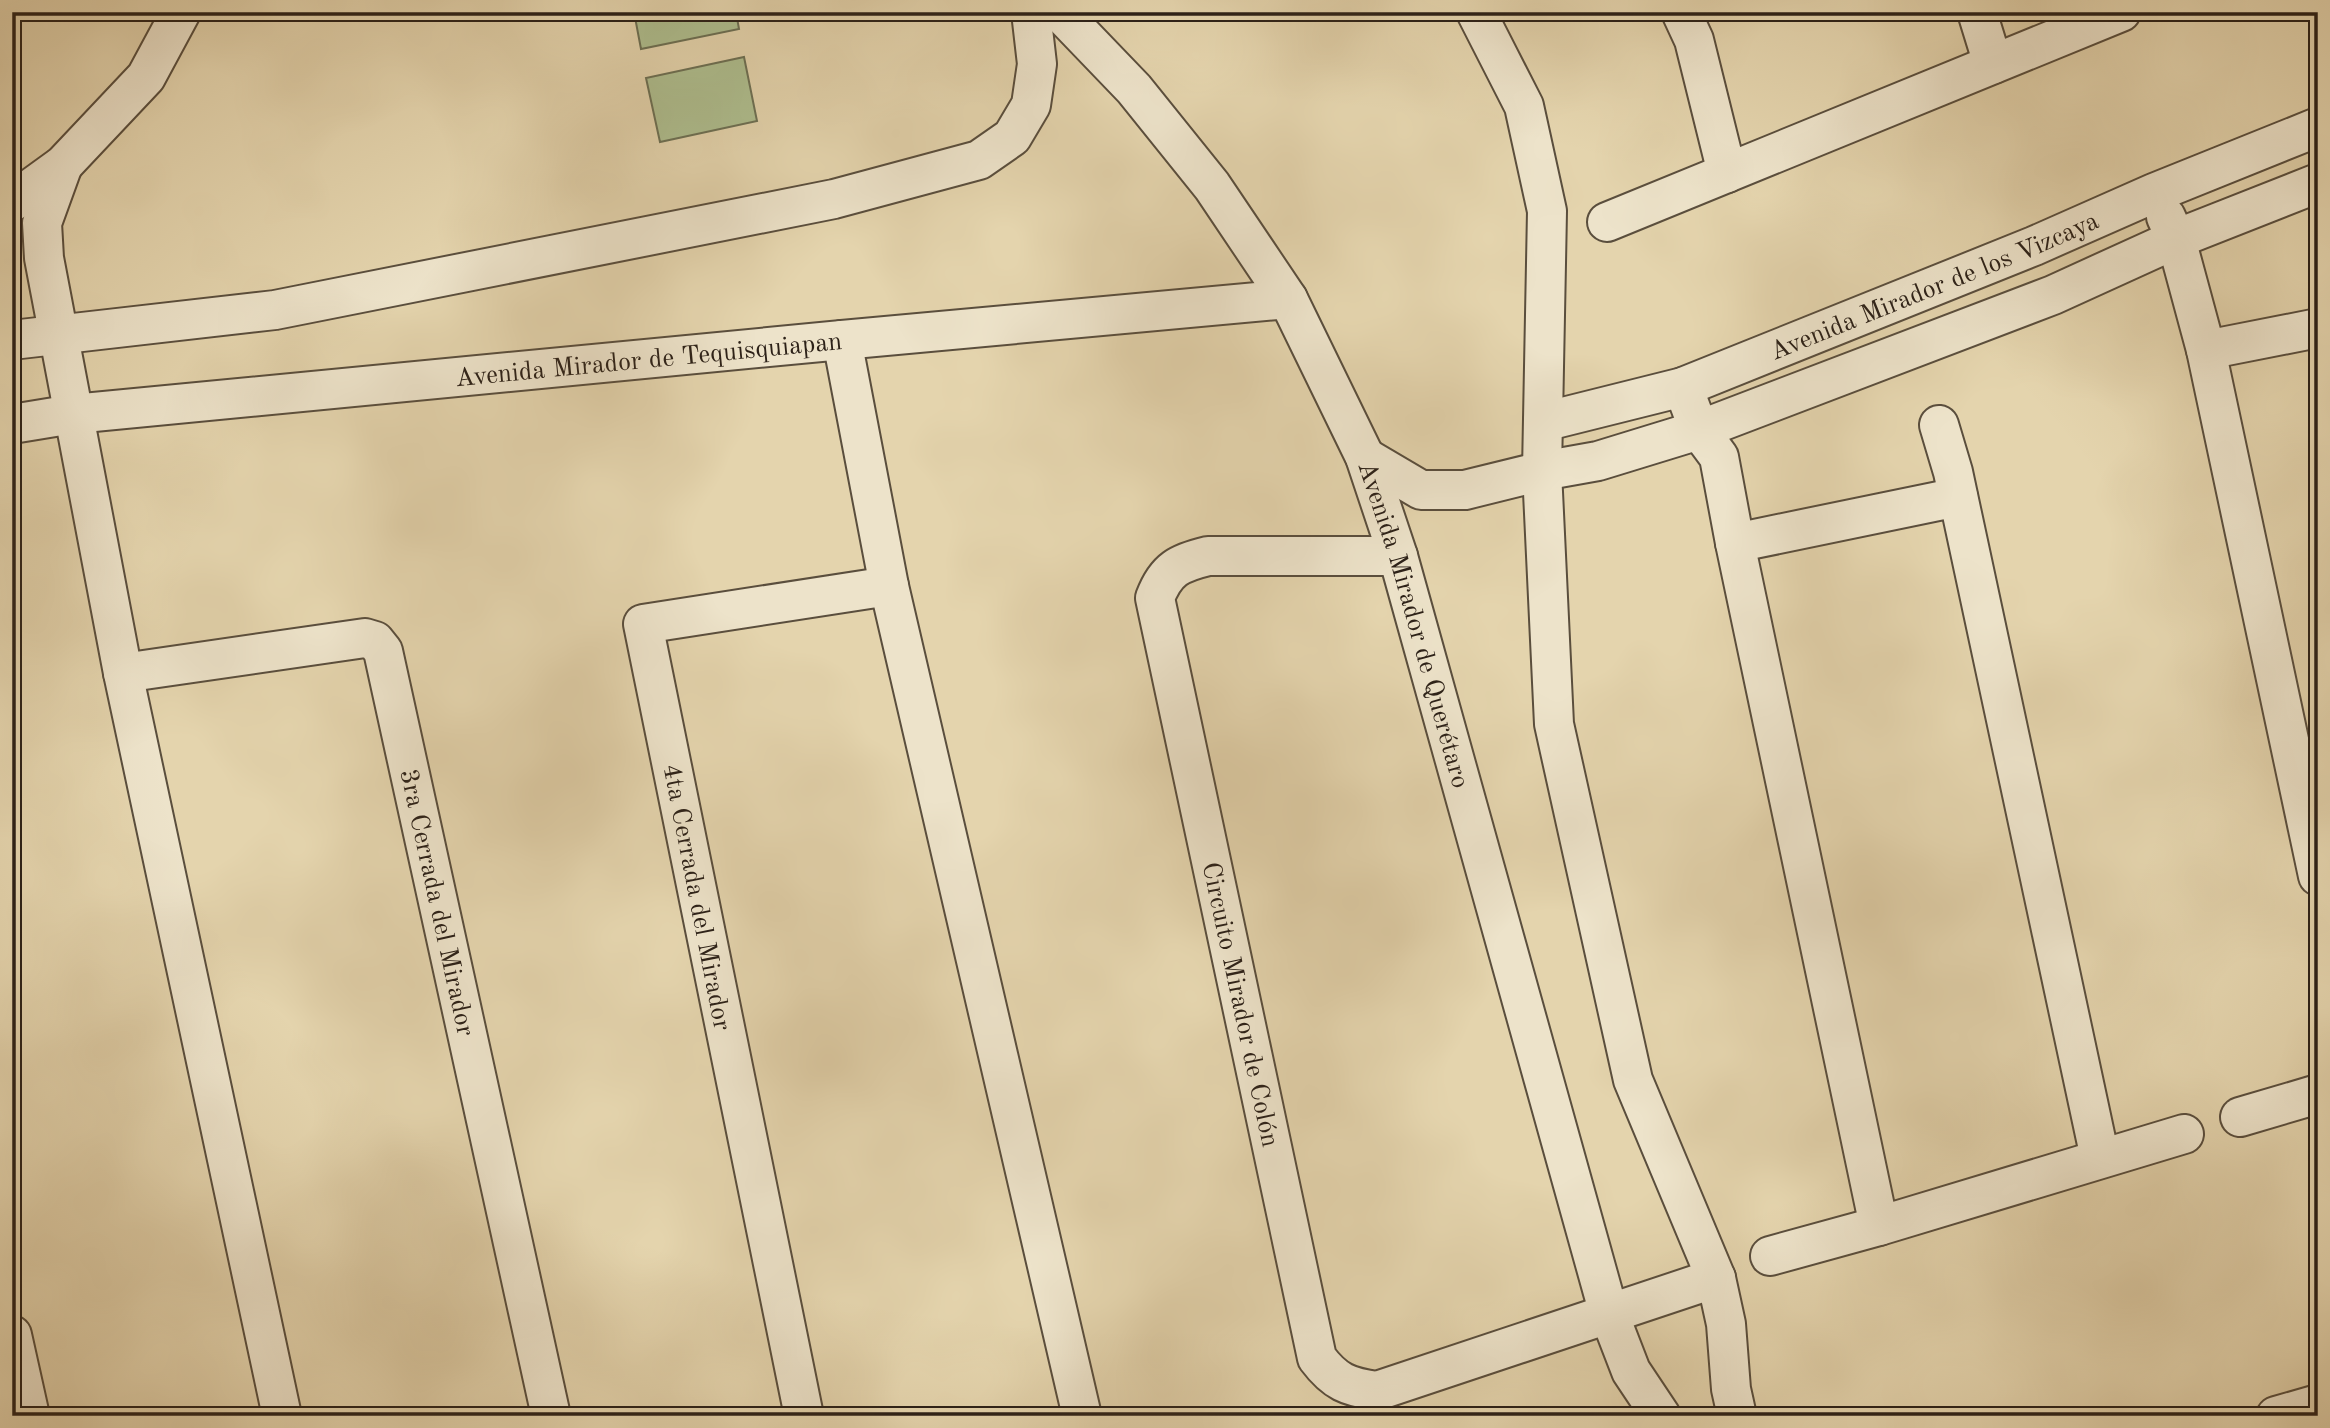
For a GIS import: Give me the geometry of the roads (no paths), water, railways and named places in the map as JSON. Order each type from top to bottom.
[{"type":"street","points":[[12,202],[63,165],[146,77],[181,12]]},
{"type":"street","points":[[12,340],[275,310],[834,199],[979,160],[1012,137],[1031,105],[1037,64],[1031,12]]},
{"type":"street","name":"Avenida Mirador de Querétaro","points":[[1060,12],[1135,89],[1212,186],[1288,299],[1364,457],[1398,556],[1609,1314],[1631,1371],[1661,1416]]},
{"type":"street","points":[[1476,12],[1524,106],[1547,211],[1542,471],[1554,724],[1633,1080],[1716,1278],[1726,1324],[1731,1390],[1737,1416]]},
{"type":"street","points":[[1681,12],[1695,40],[1727,173]]},
{"type":"street","points":[[1977,12],[1993,64]]},
{"type":"street","points":[[1607,222],[2121,12]]},
{"type":"street","name":"Avenida Mirador de los Vizcaya","points":[[1543,422],[1683,387],[2034,246],[2154,193],[2318,127]]},
{"type":"street","points":[[63,165],[42,223],[44,258],[123,673],[282,1416]]},
{"type":"street","name":"Avenida Mirador de los Vizcaya","points":[[1364,457],[1421,490],[1465,490],[1542,471],[1598,461],[1699,430],[2053,295],[2176,239],[2318,183]]},
{"type":"street","points":[[2154,193],[2176,239],[2206,350],[2318,876]]},
{"type":"street","points":[[2034,246],[2053,295]]},
{"type":"street","name":"Avenida Mirador de Tequisquiapan","points":[[12,424],[73,415],[1288,299]]},
{"type":"street","points":[[2206,350],[2318,328]]},
{"type":"street","points":[[842,340],[890,586],[1082,1416]]},
{"type":"street","points":[[1683,387],[1699,430],[1719,457],[1879,1226]]},
{"type":"street","points":[[1939,425],[1958,497],[2100,1158]]},
{"type":"street","points":[[1735,543],[1958,497]]},
{"type":"street","name":"Circuito Mirador de Colón","points":[[1398,556],[1208,556],[1172,569],[1161,582],[1155,598],[1317,1358],[1340,1382],[1355,1388],[1377,1391],[1716,1278]]},
{"type":"street","name":"4ta Cerrada del Mirador","points":[[804,1416],[643,624],[890,586]]},
{"type":"street","name":"3ra Cerrada del Mirador","points":[[123,673],[365,638],[375,641],[383,651],[551,1416]]},
{"type":"street","points":[[2240,1117],[2318,1094]]},
{"type":"street","points":[[1770,1256],[1879,1226],[2184,1133]]},
{"type":"street","points":[[12,1335],[30,1416]]},
{"type":"street","points":[[2276,1416],[2318,1404]]}]
